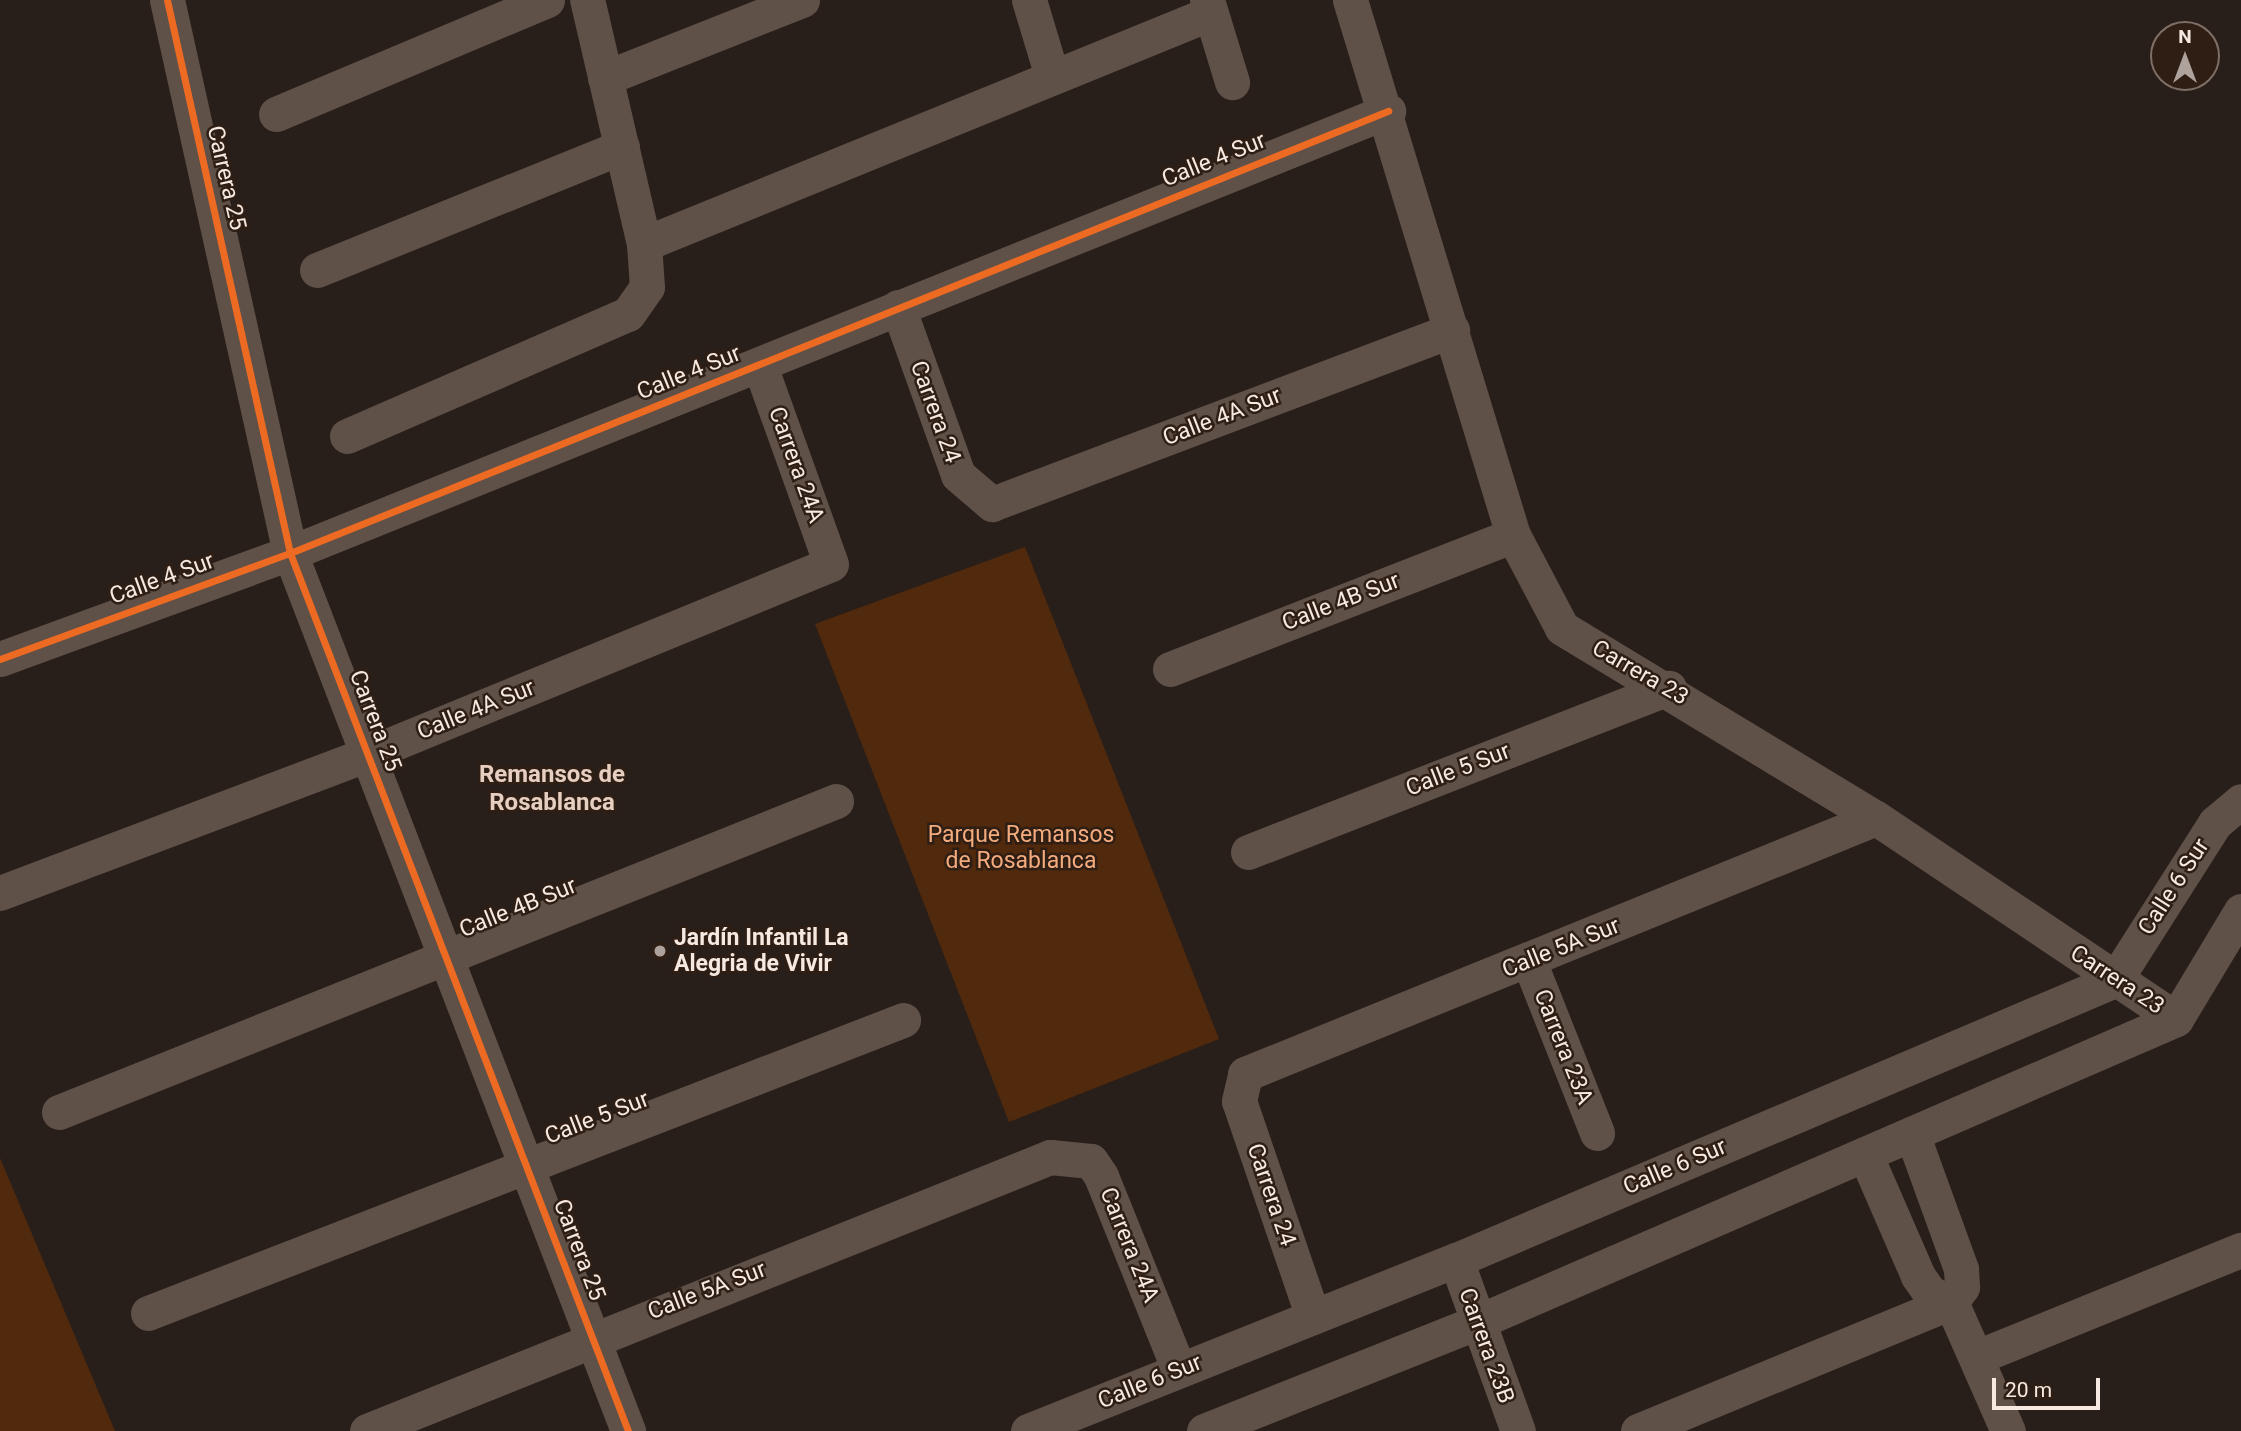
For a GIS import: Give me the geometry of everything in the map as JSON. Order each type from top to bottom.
[{"type":"street","name":"Carrera 25","points":[[167,0],[290,553],[628,1431]]},
{"type":"street","points":[[276,114],[547,0]]},
{"type":"street","points":[[347,436],[628,314],[646,287],[644,244],[587,0]]},
{"type":"street","points":[[605,78],[802,0]]},
{"type":"street","points":[[1029,0],[1051,73]]},
{"type":"street","name":"Carrera 23","points":[[1350,0],[1388,111],[1513,536],[1562,628],[1669,688],[1876,818],[2176,1019]]},
{"type":"street","points":[[644,244],[1209,6],[1231,82]]},
{"type":"street","name":"Calle 4 Sur","points":[[0,659],[290,553],[1388,111]]},
{"type":"street","points":[[317,270],[622,147]]},
{"type":"street","name":"Carrera 24","points":[[898,307],[958,475],[992,504]]},
{"type":"street","name":"Calle 4A Sur","points":[[992,504],[1452,330]]},
{"type":"street","name":"Carrera 24A","points":[[760,366],[831,564]]},
{"type":"street","name":"Calle 4B Sur","points":[[1170,669],[1513,536]]},
{"type":"street","name":"Calle 4A Sur","points":[[0,893],[368,754],[831,564]]},
{"type":"street","name":"Calle 5 Sur","points":[[1248,852],[1669,688]]},
{"type":"street","name":"Calle 4B Sur","points":[[59,1112],[836,801]]},
{"type":"street","name":"Calle 6 Sur","points":[[1028,1431],[1456,1260],[2115,980],[2220,817],[2241,801]]},
{"type":"street","name":"Calle 5A Sur","points":[[1245,1074],[1876,818]]},
{"type":"street","points":[[1204,1431],[1475,1323],[2176,1019],[2241,911]]},
{"type":"street","name":"Carrera 23A","points":[[1529,961],[1597,1132]]},
{"type":"street","name":"Calle 5 Sur","points":[[148,1312],[903,1020]]},
{"type":"street","name":"Carrera 24","points":[[1245,1074],[1239,1101],[1314,1317]]},
{"type":"street","points":[[1638,1431],[1951,1302],[1962,1287],[1961,1269],[1912,1134]]},
{"type":"street","points":[[1865,1154],[1918,1276],[1930,1293],[1951,1302],[2008,1431]]},
{"type":"street","name":"Carrera 24A","points":[[1050,1157],[1091,1161],[1101,1176],[1178,1370]]},
{"type":"street","name":"Calle 5A Sur","points":[[367,1431],[592,1336],[1050,1157]]},
{"type":"street","points":[[1977,1357],[2241,1250]]},
{"type":"street","name":"Carrera 23B","points":[[1456,1260],[1475,1323],[1518,1431]]},
{"type":"green space","name":"Parque Remansos de Rosablanca","points":[[1025,547],[1219,1039],[1009,1122],[815,624]]},
{"type":"green space","points":[[0,1158],[115,1431],[0,1431]]},
{"type":"cycle path","points":[[167,0],[290,553],[628,1431]]},
{"type":"cycle path","points":[[0,659],[290,553],[1388,111]]},
{"type":"place","name":"Jardín Infantil La Alegria de Vivir","points":[[660,951]]},
{"type":"district","name":"Remansos de Rosablanca","points":[[552,789]]}]
